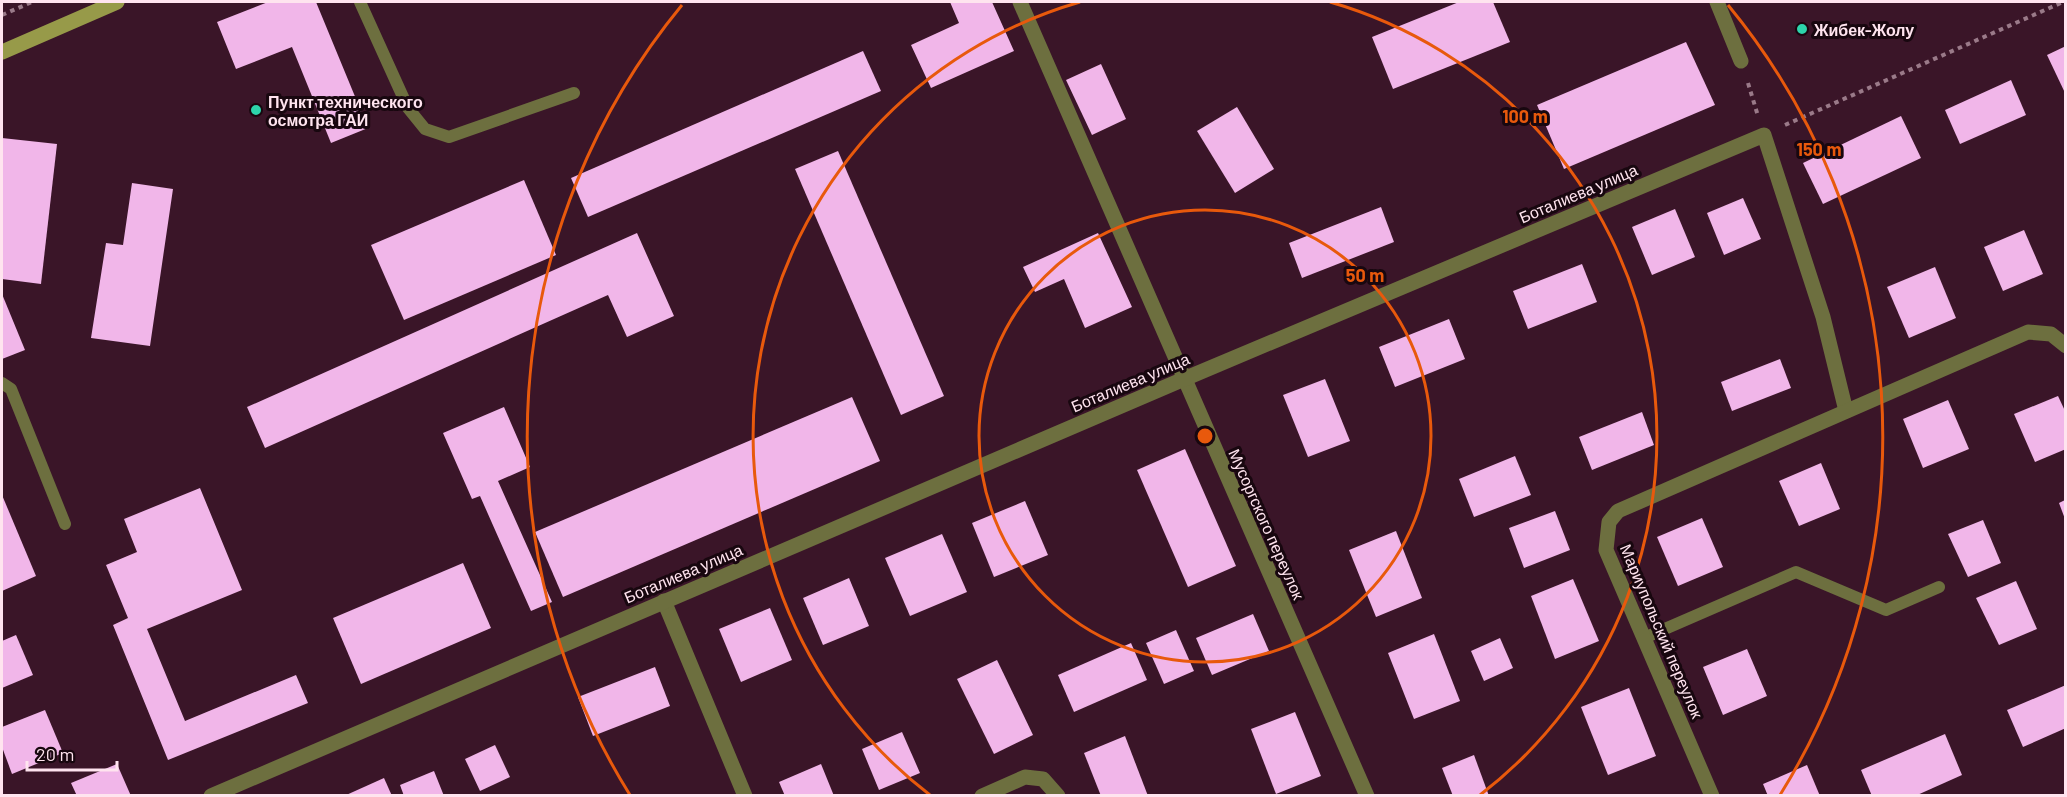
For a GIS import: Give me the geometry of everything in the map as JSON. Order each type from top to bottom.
[{"type":"street","points":[[2,52],[117,2]]},
{"type":"street","name":"Мусоргского переулок","points":[[1020,2],[1367,795]]},
{"type":"street","points":[[1717,2],[1741,61]]},
{"type":"street","points":[[1764,135],[1823,317],[1846,411]]},
{"type":"street","name":"Боталиева улица","points":[[211,795],[1184,379],[1764,135]]},
{"type":"street","name":"Мариупольский переулок","points":[[1712,795],[1606,550],[1609,522],[1618,511],[2028,332],[2051,334],[2066,346]]},
{"type":"street","points":[[664,601],[744,795]]},
{"type":"street","points":[[982,795],[1025,777],[1043,779],[1058,795]]},
{"type":"lane","points":[[360,2],[408,108],[425,129],[449,137],[574,93]]},
{"type":"lane","points":[[2,383],[11,389],[65,524]]},
{"type":"lane","points":[[1644,638],[1796,572],[1886,610],[1939,587]]},
{"type":"path","points":[[2,15],[32,2]]},
{"type":"path","points":[[1741,61],[1764,135],[1874,84],[2063,2]]},
{"type":"building","points":[[268,2],[316,2],[368,128],[331,143],[292,47],[236,69],[217,22]]},
{"type":"building","points":[[950,2],[992,2],[1014,51],[931,88],[911,45],[959,23]]},
{"type":"building","points":[[1459,2],[1493,2],[1510,42],[1393,89],[1372,37]]},
{"type":"building","points":[[1686,42],[1715,105],[1564,169],[1537,105]]},
{"type":"building","points":[[2066,46],[2066,95],[2047,55]]},
{"type":"building","points":[[863,51],[881,91],[588,217],[571,178]]},
{"type":"building","points":[[1101,64],[1126,119],[1092,135],[1066,80]]},
{"type":"building","points":[[2011,80],[2026,115],[1960,144],[1945,110]]},
{"type":"building","points":[[1237,107],[1274,169],[1235,193],[1197,131]]},
{"type":"building","points":[[1901,116],[1921,158],[1823,204],[1803,163]]},
{"type":"building","points":[[2,138],[57,144],[41,284],[2,279]]},
{"type":"building","points":[[838,151],[944,396],[901,415],[795,169]]},
{"type":"building","points":[[524,180],[556,255],[404,320],[371,245]]},
{"type":"building","points":[[132,183],[173,189],[150,346],[91,338],[106,243],[123,245]]},
{"type":"building","points":[[1743,198],[1761,239],[1724,255],[1707,213]]},
{"type":"building","points":[[1381,207],[1394,242],[1302,278],[1289,243]]},
{"type":"building","points":[[1675,209],[1695,257],[1652,275],[1632,227]]},
{"type":"building","points":[[2024,230],[2043,274],[2003,291],[1984,247]]},
{"type":"building","points":[[637,233],[674,316],[627,337],[608,295],[265,448],[247,407]]},
{"type":"building","points":[[1098,233],[1132,307],[1085,328],[1064,279],[1035,292],[1023,267]]},
{"type":"building","points":[[1582,264],[1597,302],[1528,329],[1513,291]]},
{"type":"building","points":[[1935,267],[1956,318],[1909,338],[1887,287]]},
{"type":"building","points":[[2,294],[25,350],[2,359]]},
{"type":"building","points":[[1449,319],[1465,359],[1395,387],[1379,347]]},
{"type":"building","points":[[1780,359],[1791,388],[1732,411],[1721,382]]},
{"type":"building","points":[[1325,379],[1350,441],[1308,457],[1283,395]]},
{"type":"building","points":[[2058,396],[2066,413],[2066,449],[2035,462],[2014,414]]},
{"type":"building","points":[[852,397],[880,461],[563,597],[535,532]]},
{"type":"building","points":[[1948,400],[1969,449],[1923,468],[1903,419]]},
{"type":"building","points":[[504,407],[530,467],[498,481],[552,602],[531,611],[480,496],[472,499],[443,433]]},
{"type":"building","points":[[1642,412],[1654,445],[1592,470],[1579,437]]},
{"type":"building","points":[[1185,449],[1236,566],[1188,587],[1137,470]]},
{"type":"building","points":[[1515,456],[1531,495],[1474,517],[1459,479]]},
{"type":"building","points":[[1821,463],[1840,509],[1799,526],[1779,481]]},
{"type":"building","points":[[200,488],[242,590],[147,629],[185,721],[296,675],[308,703],[168,760],[113,625],[128,618],[106,565],[137,552],[124,519]]},
{"type":"building","points":[[2,495],[36,576],[2,591]]},
{"type":"building","points":[[2065,500],[2065,519],[2059,503]]},
{"type":"building","points":[[1025,501],[1048,555],[994,577],[972,523]]},
{"type":"building","points":[[1555,511],[1570,550],[1524,568],[1509,528]]},
{"type":"building","points":[[1702,518],[1723,567],[1678,586],[1657,537]]},
{"type":"building","points":[[1983,520],[2001,563],[1968,577],[1948,534]]},
{"type":"building","points":[[1396,531],[1422,598],[1376,617],[1349,550]]},
{"type":"building","points":[[942,534],[967,592],[910,616],[885,558]]},
{"type":"building","points":[[463,563],[491,628],[361,684],[333,618]]},
{"type":"building","points":[[849,578],[869,626],[823,645],[803,598]]},
{"type":"building","points":[[1573,579],[1599,641],[1555,659],[1531,596]]},
{"type":"building","points":[[2016,581],[2037,629],[1999,645],[1976,598]]},
{"type":"building","points":[[770,608],[792,660],[741,682],[719,629]]},
{"type":"building","points":[[1253,614],[1269,651],[1212,675],[1196,638]]},
{"type":"building","points":[[1176,630],[1194,671],[1164,684],[1146,643]]},
{"type":"building","points":[[1434,634],[1460,701],[1414,719],[1388,653]]},
{"type":"building","points":[[16,635],[33,675],[2,688],[2,641]]},
{"type":"building","points":[[1500,638],[1513,668],[1484,681],[1471,651]]},
{"type":"building","points":[[1131,643],[1147,680],[1074,712],[1058,675]]},
{"type":"building","points":[[1747,649],[1767,696],[1723,715],[1703,667]]},
{"type":"building","points":[[997,660],[1033,735],[994,754],[957,679]]},
{"type":"building","points":[[655,667],[670,706],[593,736],[578,697]]},
{"type":"building","points":[[2066,685],[2066,728],[2023,747],[2007,710]]},
{"type":"building","points":[[1629,688],[1656,756],[1608,775],[1581,707]]},
{"type":"building","points":[[45,710],[63,753],[12,774],[2,747],[2,727]]},
{"type":"building","points":[[1295,712],[1321,776],[1276,794],[1251,729]]},
{"type":"building","points":[[902,732],[920,773],[879,790],[862,749]]},
{"type":"building","points":[[1945,734],[1962,775],[1915,796],[1872,796],[1861,770]]},
{"type":"building","points":[[1125,736],[1148,796],[1101,796],[1084,753]]},
{"type":"building","points":[[495,745],[510,777],[480,791],[465,759]]},
{"type":"building","points":[[1474,755],[1489,796],[1453,796],[1442,768]]},
{"type":"building","points":[[117,764],[131,796],[77,796],[71,783]]},
{"type":"building","points":[[821,764],[834,796],[785,796],[779,782]]},
{"type":"building","points":[[1807,765],[1820,796],[1768,796],[1763,784]]},
{"type":"building","points":[[434,771],[444,796],[404,796],[400,785]]},
{"type":"building","points":[[384,778],[392,796],[344,796]]},
{"type":"place","name":"Жибек-Жолу","points":[[1802,29]]},
{"type":"place","name":"Пункт технического осмотра ГАИ","points":[[256,110]]}]
